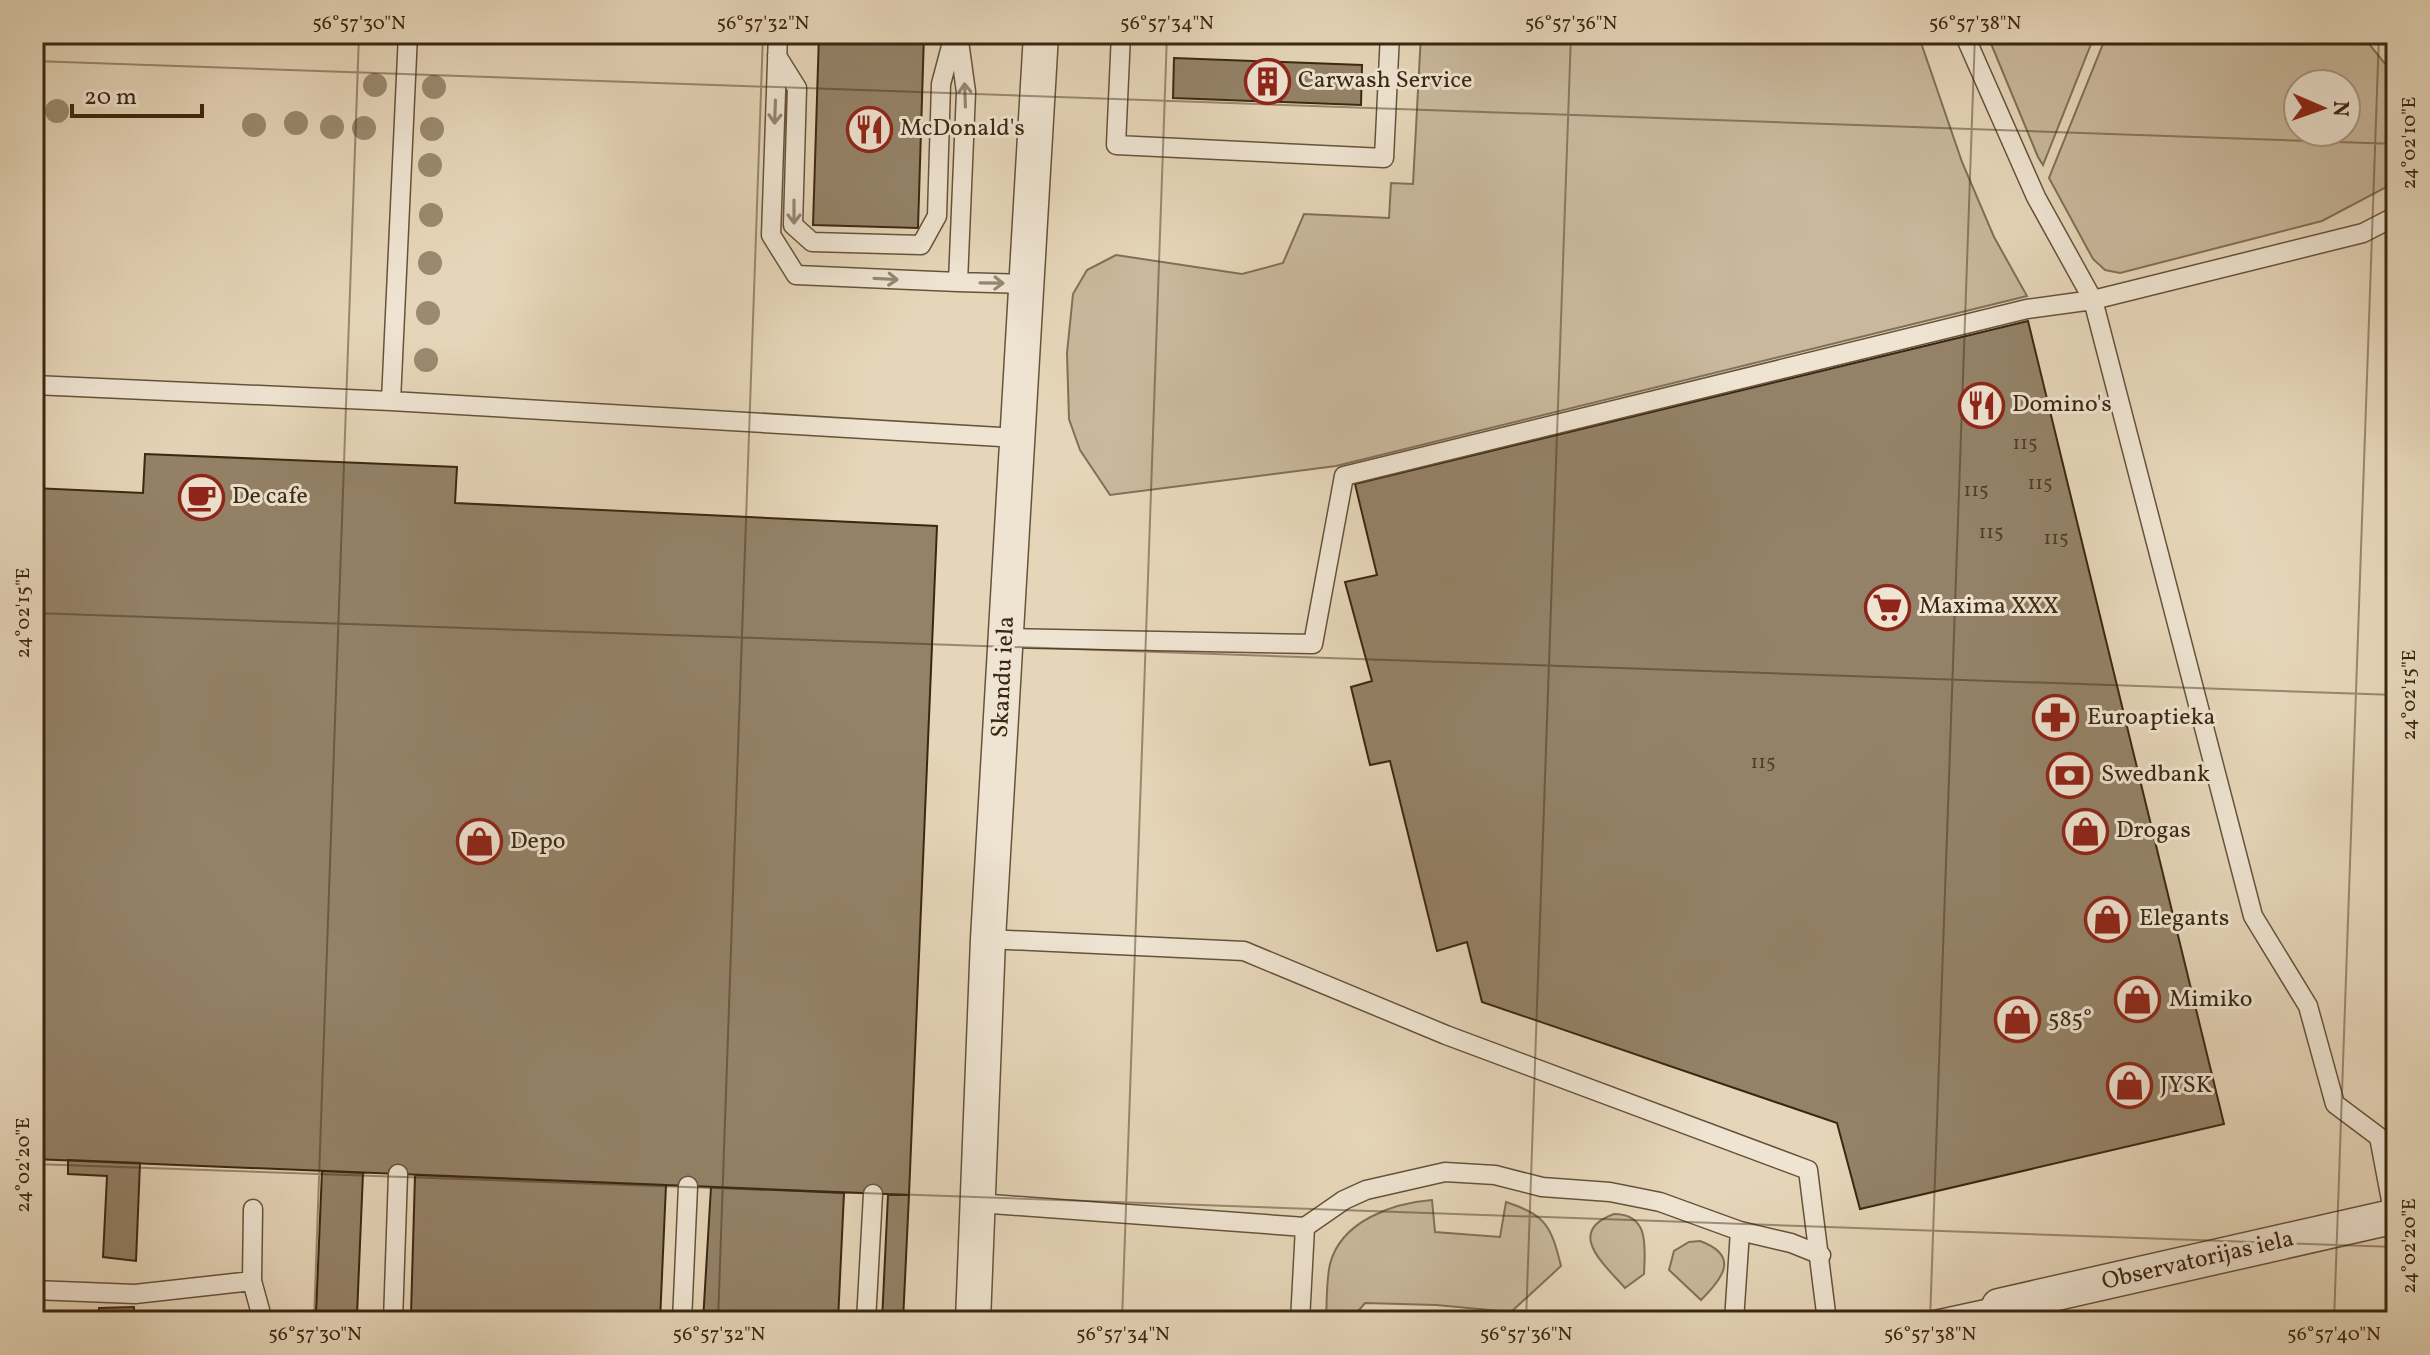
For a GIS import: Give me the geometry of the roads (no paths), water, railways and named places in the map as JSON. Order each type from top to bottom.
[{"type":"street","name":"Skandu iela","points":[[973,1321],[988,939],[1041,34]]},
{"type":"street","name":"Observatorijas iela","points":[[2001,1313],[2395,1216]]},
{"type":"lane","points":[[391,401],[408,34]]},
{"type":"lane","points":[[778,34],[771,235],[796,275],[1027,284]]},
{"type":"lane","points":[[777,56],[797,88],[793,225],[812,242],[921,245],[937,216],[941,84],[956,34]]},
{"type":"lane","points":[[956,34],[966,92],[958,282]]},
{"type":"lane","points":[[1121,34],[1116,145],[1384,158],[1390,34]]},
{"type":"lane","points":[[1964,34],[2036,197],[2093,300],[2253,916],[2308,1006],[2335,1104],[2379,1137],[2395,1216]]},
{"type":"lane","points":[[1006,638],[1313,644],[1344,476],[2027,309],[2093,300],[2363,233],[2396,216]]},
{"type":"lane","points":[[34,385],[391,401],[1018,438]]},
{"type":"lane","points":[[988,939],[1244,951],[1446,1035],[1808,1170],[1827,1321]]},
{"type":"lane","points":[[978,1203],[1305,1227],[1344,1200],[1366,1190],[1445,1172],[1495,1175],[1542,1187],[1610,1192],[1660,1202],[1740,1231],[1791,1243],[1821,1255]]},
{"type":"lane","points":[[393,1321],[398,1174]]},
{"type":"lane","points":[[682,1321],[688,1186]]},
{"type":"lane","points":[[866,1321],[873,1194]]},
{"type":"lane","points":[[253,1209],[252,1281],[263,1321]]},
{"type":"lane","points":[[1300,1321],[1305,1227]]},
{"type":"lane","points":[[1734,1321],[1740,1231]]},
{"type":"lane","points":[[34,1290],[135,1294],[252,1281]]},
{"type":"lane","points":[[1930,1321],[2001,1313]]},
{"type":"place","name":"Carwash Service","points":[[1267,81]]},
{"type":"place","name":"McDonald's","points":[[869,129]]},
{"type":"place","name":"Domino's","points":[[1981,405]]},
{"type":"place","name":"De cafe","points":[[201,497]]},
{"type":"place","name":"Maxima XXX","points":[[1888,607]]},
{"type":"place","name":"Euroaptieka","points":[[2056,718]]},
{"type":"place","name":"Swedbank","points":[[2070,775]]},
{"type":"place","name":"Drogas","points":[[2085,831]]},
{"type":"place","name":"Depo","points":[[479,842]]},
{"type":"place","name":"Elegants","points":[[2108,919]]},
{"type":"place","name":"Mimiko","points":[[2138,1000]]},
{"type":"place","name":"585°","points":[[2017,1020]]},
{"type":"place","name":"JYSK","points":[[2129,1086]]}]
